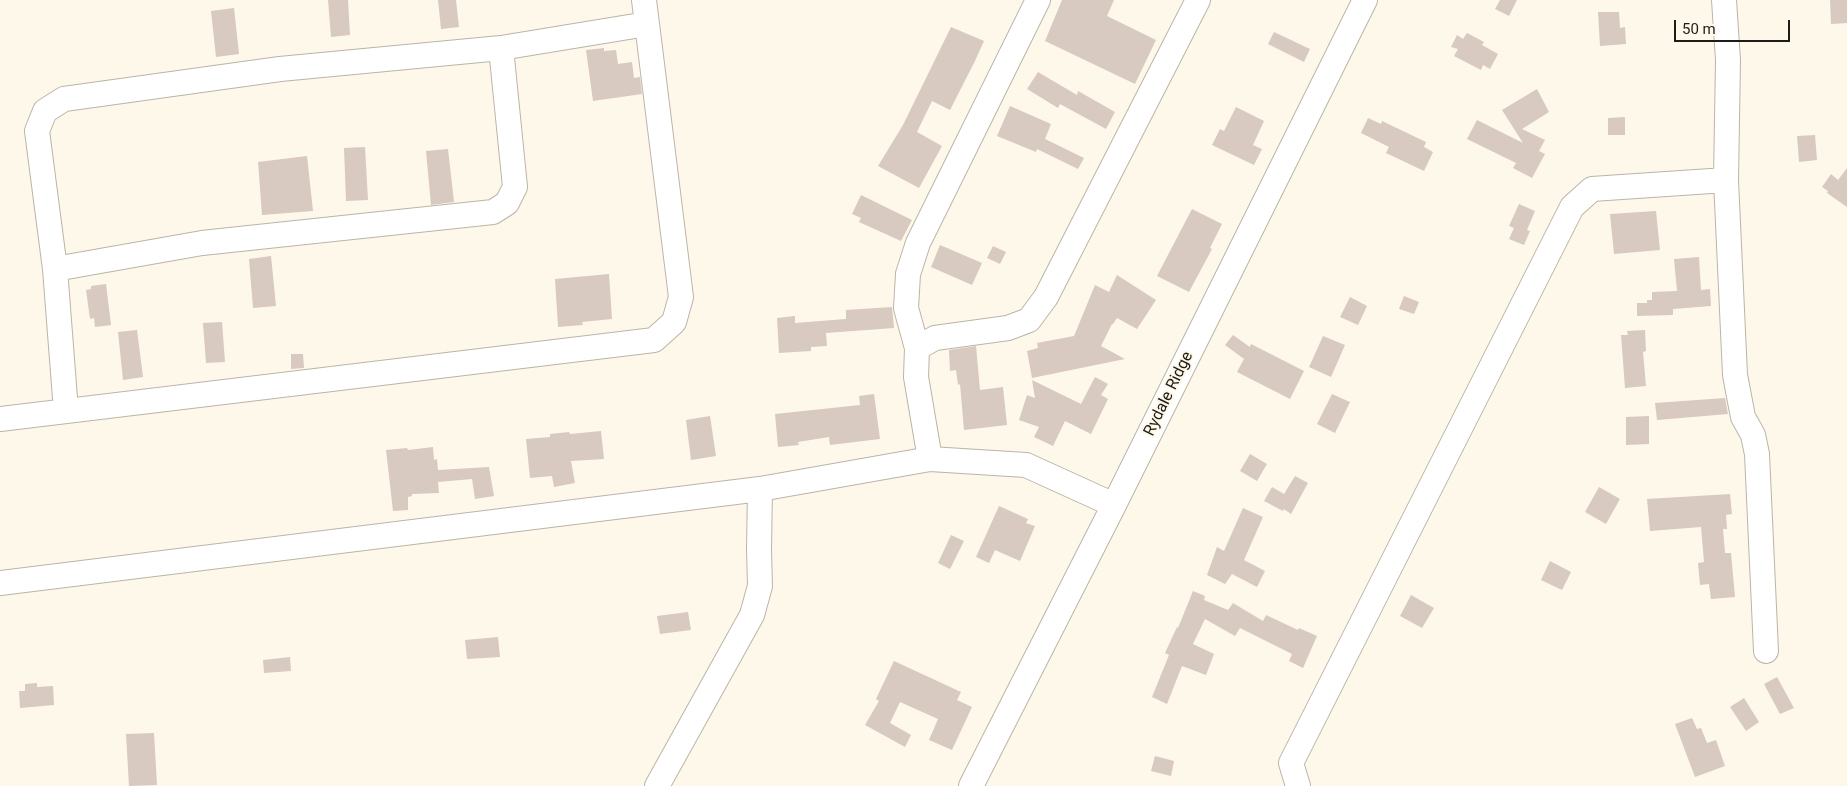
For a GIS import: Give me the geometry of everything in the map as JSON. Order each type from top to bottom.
[{"type":"street","points":[[0,419],[654,340],[674,322],[681,296],[644,0]]},
{"type":"street","points":[[930,458],[916,377],[917,348],[906,308],[908,274],[918,242],[1038,0]]},
{"type":"street","points":[[917,348],[935,338],[1008,328],[1029,320],[1046,297],[1198,0]]},
{"type":"street","name":"Rydale Ridge","points":[[971,786],[1114,505],[1365,0]]},
{"type":"street","points":[[1724,0],[1728,60],[1726,180],[1734,375],[1743,417],[1752,435],[1758,454],[1766,651]]},
{"type":"street","points":[[66,411],[55,269],[37,131],[45,111],[64,99],[280,69],[501,48],[647,24]]},
{"type":"street","points":[[55,269],[202,243],[493,212],[507,202],[515,187],[501,48]]},
{"type":"street","points":[[1298,786],[1291,763],[1572,207],[1592,189],[1726,180]]},
{"type":"street","points":[[0,583],[760,490],[930,458],[1026,466],[1114,505]]},
{"type":"street","points":[[657,786],[752,614],[760,586],[760,490]]},
{"type":"building","points":[[328,0],[348,0],[350,35],[331,37]]},
{"type":"building","points":[[438,0],[456,0],[459,27],[441,29]]},
{"type":"building","points":[[1062,0],[1114,0],[1107,16],[1156,40],[1135,84],[1045,41]]},
{"type":"building","points":[[1500,0],[1517,0],[1509,16],[1495,9]]},
{"type":"building","points":[[1830,0],[1847,0],[1847,23],[1831,24]]},
{"type":"building","points":[[234,8],[239,54],[216,57],[211,11]]},
{"type":"building","points":[[1598,12],[1619,12],[1620,28],[1625,27],[1626,44],[1600,46]]},
{"type":"building","points":[[951,27],[984,41],[950,110],[932,101],[917,132],[942,146],[919,188],[878,166],[903,125]]},
{"type":"building","points":[[1274,32],[1310,49],[1304,62],[1268,44]]},
{"type":"building","points":[[1467,33],[1484,42],[1482,45],[1498,54],[1490,69],[1483,65],[1481,70],[1454,56],[1458,49],[1451,47],[1457,35],[1463,39]]},
{"type":"building","points":[[604,48],[604,51],[616,50],[618,64],[632,62],[634,78],[640,77],[642,94],[593,101],[586,50]]},
{"type":"building","points":[[1038,72],[1077,95],[1078,91],[1115,112],[1106,129],[1060,104],[1058,108],[1027,89]]},
{"type":"building","points":[[1537,89],[1549,112],[1522,129],[1545,140],[1539,151],[1545,154],[1532,178],[1513,168],[1516,163],[1467,139],[1477,120],[1523,143],[1502,110]]},
{"type":"building","points":[[1010,106],[1051,124],[1045,139],[1084,158],[1078,169],[1037,149],[1036,152],[997,136]]},
{"type":"building","points":[[1236,107],[1264,121],[1253,145],[1262,149],[1254,165],[1212,145],[1220,129],[1224,131]]},
{"type":"building","points":[[1625,117],[1625,135],[1608,135],[1608,118]]},
{"type":"building","points":[[1368,118],[1381,124],[1382,121],[1426,142],[1424,147],[1433,152],[1424,171],[1386,153],[1389,147],[1361,133]]},
{"type":"building","points":[[1815,135],[1817,160],[1799,162],[1797,136]]},
{"type":"building","points":[[365,147],[368,200],[346,201],[344,148]]},
{"type":"building","points":[[448,149],[454,202],[431,205],[426,151]]},
{"type":"building","points":[[307,156],[313,211],[262,215],[258,162]]},
{"type":"building","points":[[1847,168],[1847,207],[1827,193],[1828,191],[1822,187],[1831,174],[1838,180]]},
{"type":"building","points":[[861,195],[912,220],[901,241],[859,222],[861,218],[852,214]]},
{"type":"building","points":[[1519,204],[1535,211],[1527,230],[1530,231],[1524,245],[1509,239],[1514,228],[1509,226]]},
{"type":"building","points":[[1192,209],[1222,224],[1210,248],[1212,249],[1189,292],[1157,276]]},
{"type":"building","points":[[1656,211],[1660,250],[1614,254],[1610,214]]},
{"type":"building","points":[[940,245],[982,263],[972,285],[931,267]]},
{"type":"building","points":[[993,246],[1006,252],[1000,264],[987,258]]},
{"type":"building","points":[[271,256],[276,306],[253,308],[249,259]]},
{"type":"building","points":[[1699,257],[1701,290],[1710,289],[1711,306],[1673,309],[1673,315],[1637,316],[1637,303],[1647,303],[1647,300],[1652,300],[1652,292],[1677,291],[1674,259]]},
{"type":"building","points":[[609,274],[612,319],[582,322],[583,325],[558,327],[555,279]]},
{"type":"building","points":[[1117,275],[1156,300],[1137,329],[1117,318],[1112,324],[1101,346],[1125,359],[1032,378],[1027,351],[1038,348],[1037,343],[1074,336],[1095,285],[1109,292]]},
{"type":"building","points":[[106,284],[111,325],[95,327],[94,318],[90,319],[86,290],[91,289],[91,286]]},
{"type":"building","points":[[1404,296],[1419,302],[1414,314],[1399,309]]},
{"type":"building","points":[[1350,297],[1367,306],[1358,325],[1340,317]]},
{"type":"building","points":[[892,307],[894,328],[826,333],[827,346],[811,347],[811,351],[779,353],[777,318],[795,316],[795,323],[846,319],[846,310]]},
{"type":"building","points":[[222,322],[225,362],[206,363],[203,323]]},
{"type":"building","points":[[137,330],[143,377],[123,380],[118,332]]},
{"type":"building","points":[[1645,330],[1646,351],[1643,352],[1646,386],[1625,388],[1621,335],[1628,335],[1627,331]]},
{"type":"building","points":[[1233,335],[1250,347],[1251,344],[1304,371],[1290,399],[1237,372],[1244,359],[1225,345]]},
{"type":"building","points":[[1323,336],[1345,345],[1331,377],[1309,367]]},
{"type":"building","points":[[976,346],[980,390],[1003,387],[1007,425],[964,430],[960,384],[958,385],[956,370],[950,371],[949,350]]},
{"type":"building","points":[[291,354],[303,354],[304,368],[291,369]]},
{"type":"building","points":[[1095,377],[1108,384],[1101,395],[1108,399],[1091,434],[1065,421],[1053,446],[1034,437],[1039,427],[1019,420],[1027,395],[1035,398],[1032,380],[1081,404]]},
{"type":"building","points":[[874,394],[880,439],[830,445],[829,437],[798,442],[799,445],[778,447],[775,414],[860,405],[859,396]]},
{"type":"building","points":[[1332,394],[1350,402],[1335,433],[1317,424]]},
{"type":"building","points":[[1725,398],[1728,414],[1657,420],[1655,403]]},
{"type":"building","points":[[710,416],[716,456],[691,460],[686,420]]},
{"type":"building","points":[[1649,416],[1649,444],[1626,445],[1626,417]]},
{"type":"building","points":[[601,431],[604,459],[571,461],[575,483],[554,487],[552,476],[530,478],[526,439],[550,437],[550,434]]},
{"type":"building","points":[[433,447],[434,460],[437,459],[438,470],[489,467],[494,496],[475,499],[472,479],[438,482],[439,493],[412,494],[412,496],[408,497],[408,510],[393,511],[386,450]]},
{"type":"building","points":[[1250,454],[1267,464],[1257,481],[1240,471]]},
{"type":"building","points":[[1295,476],[1308,483],[1291,514],[1264,501],[1272,487],[1284,494]]},
{"type":"building","points":[[1599,487],[1620,499],[1606,524],[1585,512]]},
{"type":"building","points":[[1730,494],[1732,514],[1726,515],[1727,529],[1723,529],[1725,553],[1731,553],[1735,597],[1711,599],[1709,584],[1700,585],[1698,563],[1704,562],[1701,527],[1650,531],[1647,499]]},
{"type":"building","points":[[999,506],[1028,519],[1026,523],[1035,526],[1020,561],[995,550],[989,563],[976,557]]},
{"type":"building","points":[[1243,508],[1263,517],[1244,560],[1265,571],[1257,587],[1232,574],[1225,584],[1207,575],[1217,547],[1224,551]]},
{"type":"building","points":[[951,535],[964,541],[950,569],[938,563]]},
{"type":"building","points":[[1550,561],[1571,572],[1562,590],[1541,580]]},
{"type":"building","points":[[1193,591],[1205,596],[1204,600],[1228,610],[1233,603],[1263,621],[1266,615],[1298,630],[1299,628],[1317,636],[1303,668],[1289,661],[1292,654],[1240,628],[1235,636],[1205,619],[1193,644],[1214,654],[1206,675],[1182,666],[1167,704],[1152,697],[1169,655],[1165,653],[1178,628]]},
{"type":"building","points":[[1411,595],[1434,608],[1422,628],[1400,616]]},
{"type":"building","points":[[688,612],[691,630],[660,634],[657,616]]},
{"type":"building","points":[[498,637],[500,657],[467,659],[465,640]]},
{"type":"building","points":[[290,657],[291,671],[264,673],[263,660]]},
{"type":"building","points":[[894,661],[961,692],[957,700],[972,707],[952,750],[929,740],[938,719],[900,702],[890,723],[911,735],[905,747],[865,725],[879,701],[876,699]]},
{"type":"building","points":[[1777,677],[1794,708],[1780,714],[1764,684]]},
{"type":"building","points":[[37,683],[37,687],[53,686],[54,705],[20,708],[19,691],[25,691],[25,684]]},
{"type":"building","points":[[1744,698],[1759,722],[1746,731],[1730,707]]},
{"type":"building","points":[[1692,718],[1697,729],[1701,728],[1707,743],[1716,740],[1725,766],[1695,777],[1675,724]]},
{"type":"building","points":[[154,733],[157,785],[129,786],[126,734]]},
{"type":"building","points":[[1155,756],[1174,761],[1171,776],[1151,771]]}]
